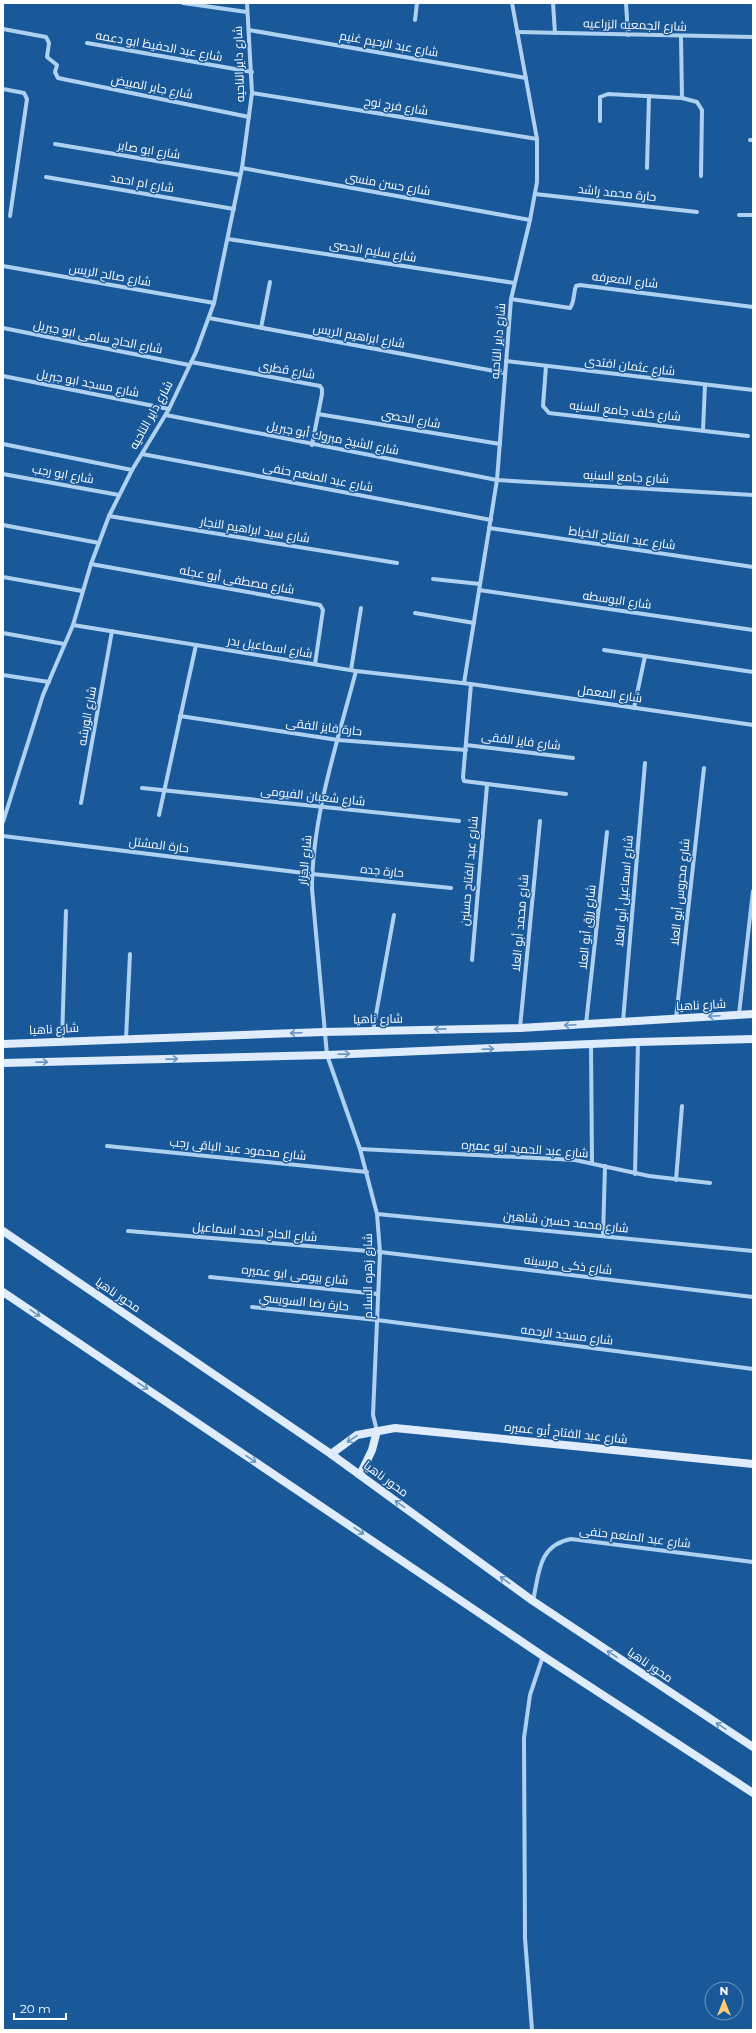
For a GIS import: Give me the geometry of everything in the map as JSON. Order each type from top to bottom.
[{"type":"main road","name":"شارع ناهيا","points":[[3,1044],[373,1030],[520,1028],[753,1014]]},
{"type":"main road","points":[[3,1063],[327,1055],[638,1042],[753,1039]]},
{"type":"main road","name":"محور ناهيا","points":[[3,1232],[331,1454],[533,1601],[753,1747]]},
{"type":"main road","points":[[3,1292],[544,1656],[753,1793]]},
{"type":"main road","name":"شارع عبد الفتاح أبو عميره","points":[[331,1454],[357,1435],[403,1428],[753,1464]]},
{"type":"main road","points":[[360,1475],[372,1450],[377,1431]]},
{"type":"street","points":[[183,3],[247,12]]},
{"type":"street","name":"شارع داير الناحيه","points":[[3,822],[43,695],[73,625],[82,591],[109,516],[132,470],[169,409],[190,364],[214,303],[242,168],[252,93],[247,3]]},
{"type":"street","points":[[415,20],[417,3]]},
{"type":"street","name":"شارع داير الناحيه","points":[[464,683],[497,480],[511,299],[536,194],[537,139],[512,3]]},
{"type":"street","points":[[553,3],[555,33]]},
{"type":"street","points":[[626,3],[628,35]]},
{"type":"street","name":"شارع جابر المبيض","points":[[3,28],[43,36],[48,39],[49,43],[47,57],[57,65],[55,72],[58,78],[249,117]]},
{"type":"street","name":"شارع عبد الرحيم غنيم","points":[[249,30],[526,78]]},
{"type":"street","name":"شارع الجمعيه الزراعيه","points":[[517,32],[681,37],[753,37]]},
{"type":"street","points":[[681,37],[682,98]]},
{"type":"street","name":"شارع عبد الحفيظ ابو دعمه","points":[[87,43],[252,72]]},
{"type":"street","points":[[3,89],[24,93],[27,100],[10,216]]},
{"type":"street","name":"شارع فرج نوح","points":[[252,93],[537,139]]},
{"type":"street","points":[[600,120],[599,101],[604,95],[682,98],[696,102],[702,110],[701,176]]},
{"type":"street","points":[[647,168],[649,96]]},
{"type":"street","name":"شارع ابو صابر","points":[[55,144],[240,175]]},
{"type":"street","name":"شارع حسن منسى","points":[[242,168],[530,220]]},
{"type":"street","name":"شارع ام احمد","points":[[46,177],[234,209]]},
{"type":"street","name":"حارة محمد راشد","points":[[536,194],[696,212]]},
{"type":"street","points":[[739,215],[753,215]]},
{"type":"street","name":"شارع سليم الحصى","points":[[228,239],[514,283]]},
{"type":"street","name":"شارع صالح الريس","points":[[3,266],[214,303]]},
{"type":"street","points":[[260,328],[270,282]]},
{"type":"street","name":"شارع المعرفه","points":[[511,299],[570,308],[573,304],[576,286],[580,285],[753,307]]},
{"type":"street","name":"شارع ابراهيم الريس","points":[[209,318],[505,373]]},
{"type":"street","name":"شارع الحاج سامى ابو جبريل","points":[[3,328],[190,364]]},
{"type":"street","name":"شارع عثمان افتدى","points":[[506,361],[753,390]]},
{"type":"street","name":"شارع قطرى","points":[[190,364],[320,386],[322,389],[322,394],[312,445]]},
{"type":"street","name":"شارع خلف جامع السنيه","points":[[546,366],[543,406],[549,413],[748,436]]},
{"type":"street","name":"شارع مسجد ابو جبريل","points":[[3,376],[169,409]]},
{"type":"street","points":[[702,430],[705,385]]},
{"type":"street","name":"شارع الحصى","points":[[318,414],[500,444]]},
{"type":"street","name":"شارع الشيخ مبروك أبو جبريل","points":[[166,415],[312,445],[497,480]]},
{"type":"street","points":[[3,444],[132,470]]},
{"type":"street","name":"شارع عبد المنعم حنفى","points":[[142,454],[491,520]]},
{"type":"street","name":"شارع ابو رجب","points":[[3,474],[119,494]]},
{"type":"street","name":"شارع جامع السنيه","points":[[497,480],[753,495]]},
{"type":"street","name":"شارع سيد ابراهيم النجار","points":[[109,516],[398,563]]},
{"type":"street","points":[[3,525],[99,543]]},
{"type":"street","name":"شارع عبد الفتاح الخياط","points":[[489,528],[753,567]]},
{"type":"street","name":"شارع مصطفى أبو عجله","points":[[91,564],[320,605],[324,610],[315,664]]},
{"type":"street","points":[[3,577],[82,591]]},
{"type":"street","points":[[433,579],[480,584]]},
{"type":"street","name":"شارع البوسطه","points":[[479,590],[753,630]]},
{"type":"street","points":[[351,670],[361,608]]},
{"type":"street","points":[[415,613],[474,623]]},
{"type":"street","name":"شارع اسماعيل بدر","points":[[73,625],[356,671],[464,683]]},
{"type":"street","name":"شارع الورشه","points":[[81,803],[112,631]]},
{"type":"street","points":[[3,633],[64,644]]},
{"type":"street","points":[[159,815],[196,645]]},
{"type":"street","points":[[604,650],[753,672]]},
{"type":"street","points":[[634,708],[645,656]]},
{"type":"street","name":"شارع الجزار","points":[[327,1055],[312,874],[322,807],[356,671]]},
{"type":"street","points":[[3,675],[49,682]]},
{"type":"street","name":"شارع المعمل","points":[[464,683],[753,725]]},
{"type":"street","points":[[471,684],[464,780],[468,783],[566,794]]},
{"type":"street","name":"حارة فايز الفقى","points":[[180,716],[338,740],[466,750]]},
{"type":"street","name":"شارع فايز الفقى","points":[[466,744],[573,758]]},
{"type":"street","name":"شارع اسماعيل أبو العلا","points":[[623,1021],[645,763]]},
{"type":"street","name":"شارع محروس أبو العلا","points":[[676,1018],[704,768]]},
{"type":"street","name":"شارع عبد الفتاح حسنين","points":[[472,960],[487,785]]},
{"type":"street","name":"شارع شعبان الفيومى","points":[[142,788],[459,821]]},
{"type":"street","name":"شارع محمد أبو العلا","points":[[520,1028],[540,821]]},
{"type":"street","name":"شارع رزق أبو العلا","points":[[586,1024],[607,832]]},
{"type":"street","name":"حارة المشتل","points":[[3,836],[312,874]]},
{"type":"street","name":"حارة جده","points":[[312,874],[451,888]]},
{"type":"street","points":[[739,1014],[751,938],[753,891]]},
{"type":"street","points":[[62,1041],[66,911]]},
{"type":"street","points":[[373,1030],[394,915]]},
{"type":"street","points":[[126,1039],[130,954]]},
{"type":"street","points":[[635,1174],[638,1042]]},
{"type":"street","points":[[591,1045],[592,1163]]},
{"type":"street","name":"شارع زهره السلام","points":[[327,1055],[360,1149],[377,1214],[380,1252],[373,1415],[377,1431]]},
{"type":"street","points":[[676,1180],[682,1106]]},
{"type":"street","name":"شارع محمود عبد الباقى رجب","points":[[107,1146],[367,1172]]},
{"type":"street","name":"شارع عبد الحميد ابو عميره","points":[[360,1149],[559,1159],[592,1163],[635,1174],[710,1183]]},
{"type":"street","points":[[603,1236],[606,1166]]},
{"type":"street","name":"شارع محمد حسين شاهين","points":[[377,1214],[753,1251]]},
{"type":"street","name":"شارع الحاج احمد اسماعيل","points":[[128,1231],[380,1252]]},
{"type":"street","name":"شارع ذكى مرسينه","points":[[380,1252],[753,1297]]},
{"type":"street","name":"شارع بيومى ابو عميره","points":[[210,1277],[378,1294]]},
{"type":"street","name":"حارة رضا السويسي","points":[[252,1307],[377,1320]]},
{"type":"street","name":"شارع مسجد الرحمه","points":[[377,1320],[753,1370]]},
{"type":"street","name":"شارع عبد المنعم حنفى","points":[[533,1601],[542,1560],[545,1554],[556,1543],[571,1539],[753,1562]]},
{"type":"street","points":[[532,2030],[525,1938],[524,1738],[530,1695],[544,1656]]}]
